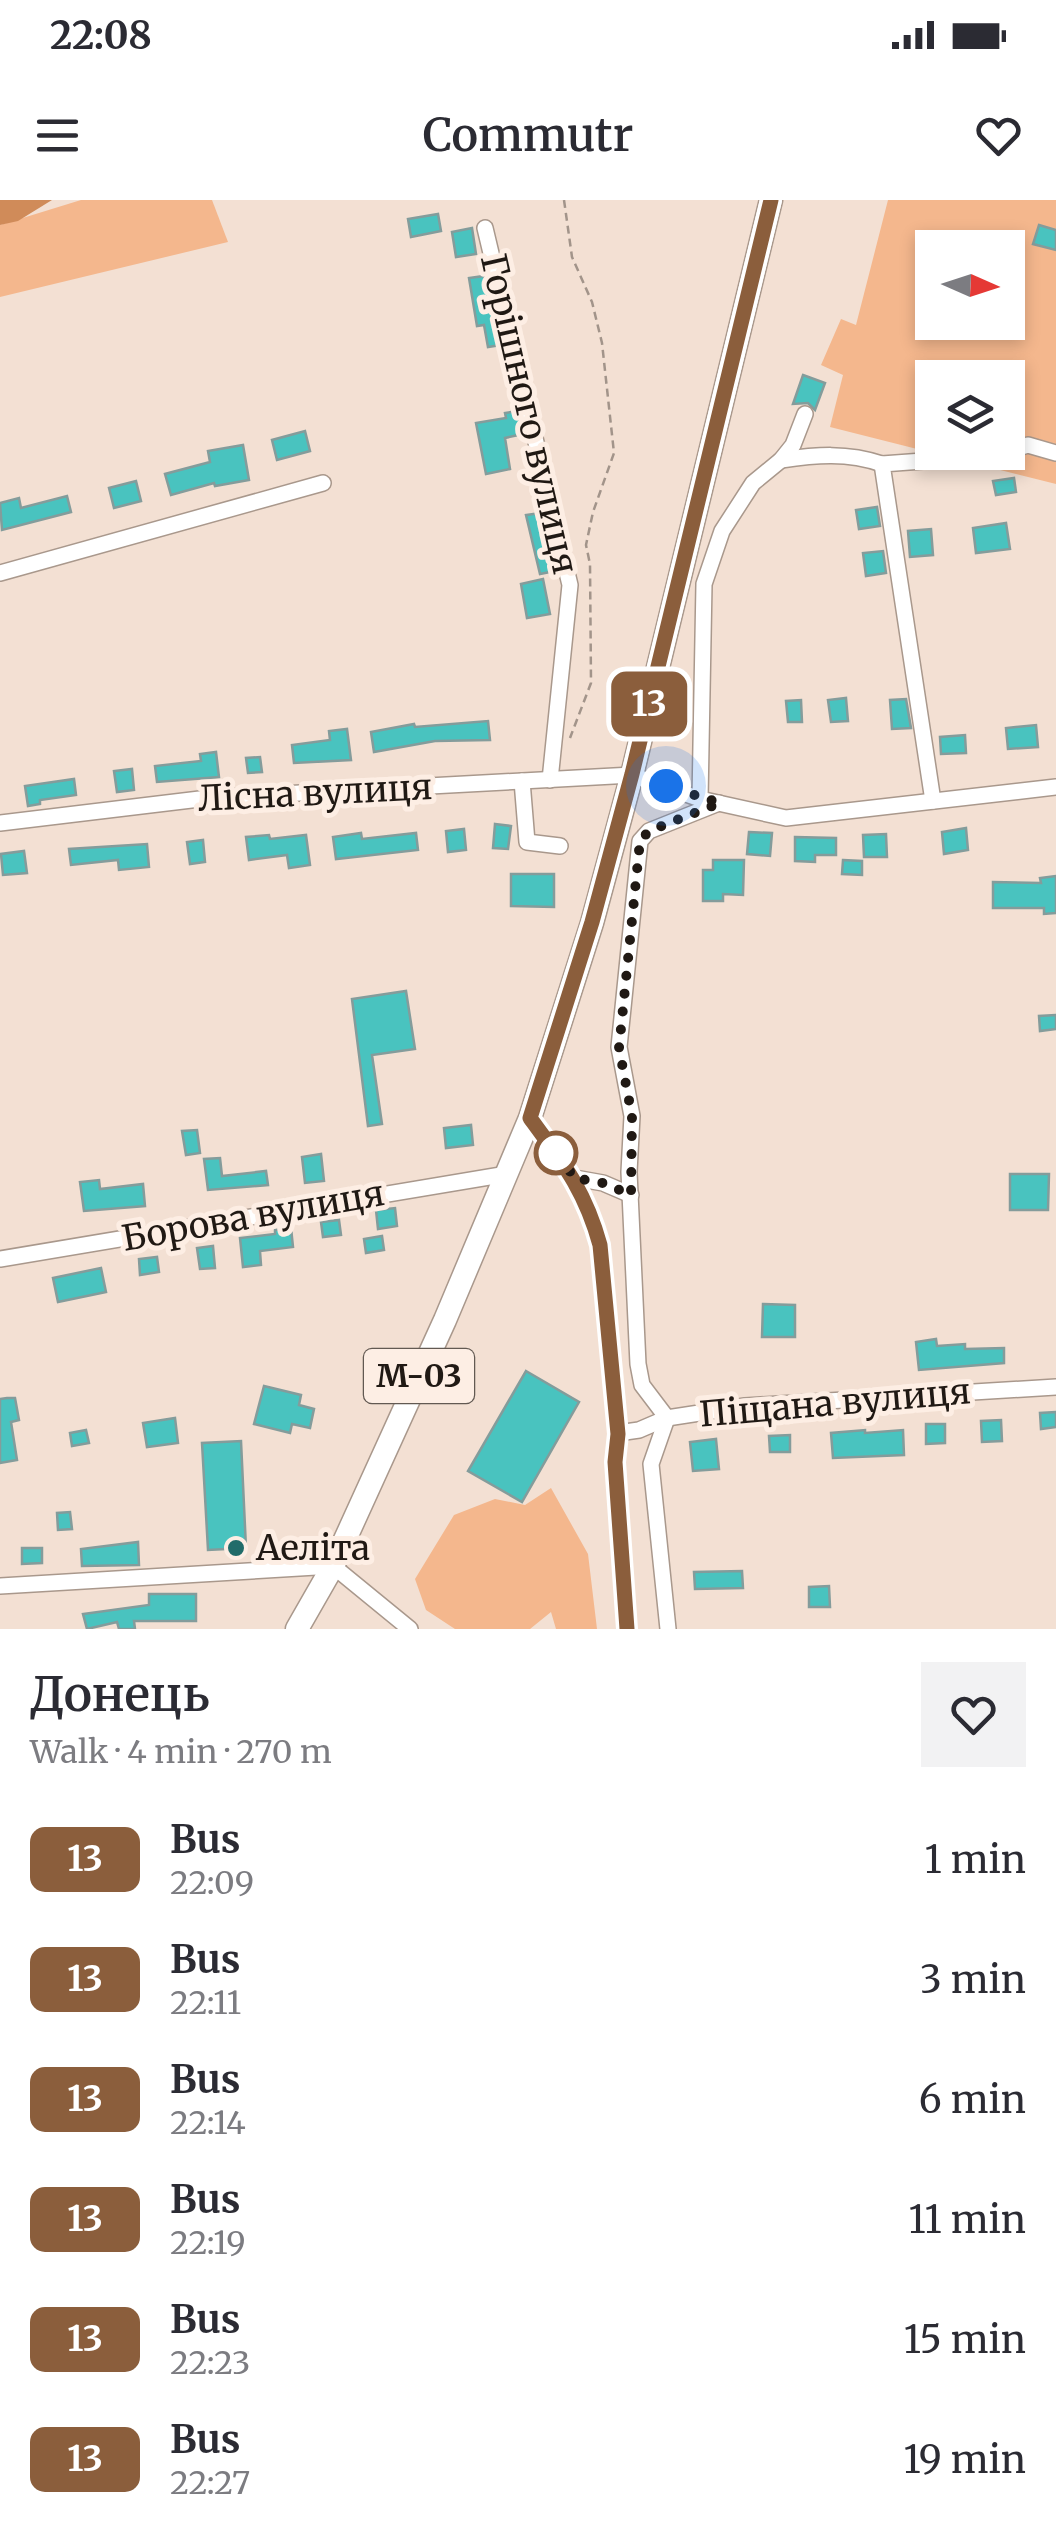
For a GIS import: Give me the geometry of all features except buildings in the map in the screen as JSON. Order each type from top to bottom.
[{"type":"highway","name":"М-03","points":[[297,1629],[333,1566],[530,1118],[592,922],[632,774],[771,200]]},
{"type":"street","name":"Горішного вулиця","points":[[485,228],[570,584],[550,780]]},
{"type":"street","points":[[700,798],[704,584],[722,531],[753,483],[793,445],[806,414]]},
{"type":"street","points":[[1025,446],[1056,454]]},
{"type":"street","points":[[781,460],[857,455],[882,464],[915,461]]},
{"type":"street","points":[[882,464],[933,801]]},
{"type":"street","points":[[0,572],[322,483]]},
{"type":"street","name":"Лісна вулиця","points":[[0,823],[208,798],[632,774]]},
{"type":"street","points":[[632,774],[700,798],[786,818],[1056,787]]},
{"type":"street","points":[[522,782],[527,842],[560,846]]},
{"type":"street","points":[[668,1629],[651,1464],[667,1418],[642,1385],[638,1364],[632,1116],[619,1048],[640,841],[649,831],[720,803]]},
{"type":"street","points":[[530,1118],[575,1178],[600,1245],[618,1434],[615,1462],[628,1629]]},
{"type":"street","name":"Борова вулиця","points":[[0,1259],[507,1174]]},
{"type":"street","points":[[575,1178],[603,1183],[631,1195]]},
{"type":"street","name":"Піщана вулиця","points":[[618,1434],[667,1418],[745,1406],[1056,1386]]},
{"type":"street","points":[[0,1586],[333,1566],[410,1629]]},
{"type":"path","points":[[564,200],[572,258],[592,302],[602,342],[614,453],[586,545],[590,564],[591,683],[568,742]]},
{"type":"shaded area","points":[[0,200],[52,200],[18,221],[0,225]]},
{"type":"shaded area","points":[[81,200],[212,200],[228,242],[0,297],[0,225]]},
{"type":"shaded area","points":[[888,200],[1056,200],[1056,484],[1000,470],[1025,470],[1025,360],[915,360],[915,448],[830,427],[843,375],[821,365],[841,319],[856,325]]},
{"type":"shaded area","points":[[551,1488],[588,1554],[597,1629],[556,1629],[551,1612],[530,1629],[455,1629],[426,1610],[415,1579],[454,1515],[495,1499],[525,1505]]},
{"type":"bus line","name":"13","points":[[627,1629],[615,1462],[618,1434],[600,1245],[575,1178],[530,1118],[592,922],[632,774],[771,200]]},
{"type":"place","name":"Аеліта","points":[[236,1548]]},
{"type":"route","points":[[556,1153],[552,1148],[575,1178],[603,1183],[631,1195],[632,1116],[619,1048],[640,841],[649,831],[720,803],[666,786]]}]
